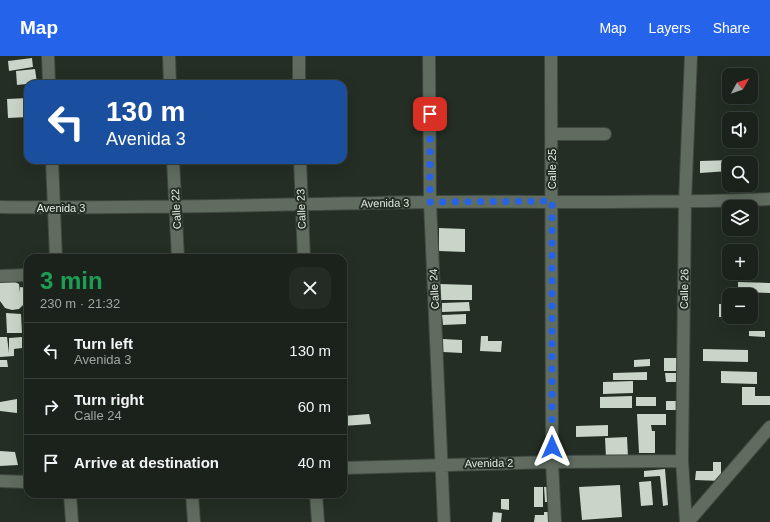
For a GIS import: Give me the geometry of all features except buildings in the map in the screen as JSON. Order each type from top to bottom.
[{"type":"street","points":[[48,56],[49,80]]},
{"type":"street","points":[[169,56],[170,80]]},
{"type":"street","points":[[299,56],[299,80]]},
{"type":"street","name":"Calle 24","points":[[429,56],[430,202],[444,522]]},
{"type":"street","name":"Calle 25","points":[[551,56],[552,462],[555,522]]},
{"type":"street","name":"Calle 26","points":[[687,522],[682,461],[685,202],[691,56]]},
{"type":"street","points":[[552,134],[605,134]]},
{"type":"street","points":[[52,164],[56,254]]},
{"type":"street","name":"Calle 22","points":[[173,164],[178,254]]},
{"type":"street","name":"Calle 23","points":[[300,164],[304,254]]},
{"type":"street","name":"Avenida 3","points":[[0,207],[176,208],[430,202],[685,202],[770,199]]},
{"type":"street","points":[[0,276],[24,274]]},
{"type":"street","points":[[687,522],[770,427]]},
{"type":"street","name":"Avenida 2","points":[[347,468],[552,462],[682,461]]},
{"type":"street","points":[[0,481],[24,482]]},
{"type":"street","points":[[70,498],[72,522]]},
{"type":"street","points":[[192,498],[194,522]]},
{"type":"street","points":[[316,498],[318,522]]},
{"type":"route","points":[[430,114],[430,202],[552,201],[552,447]]}]
